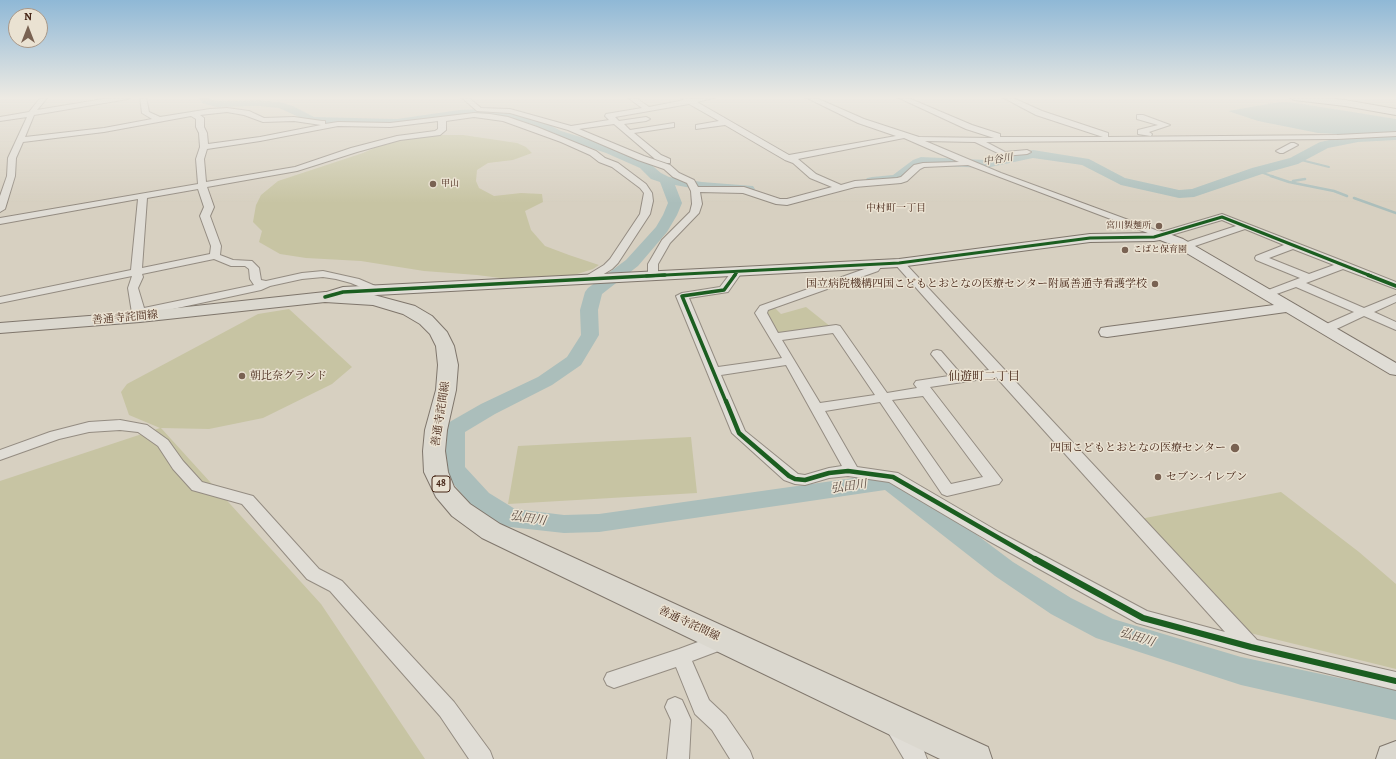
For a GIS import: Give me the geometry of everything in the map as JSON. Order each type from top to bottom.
[{"type":"main road","name":"善通寺詫間線","points":[[0,328],[325,297],[384,297],[426,320],[438,332],[445,346],[448,365],[446,390],[436,430],[434,451],[436,472],[444,491],[461,510],[492,531],[976,759]]},
{"type":"main road","points":[[1392,759],[1396,757]]},
{"type":"street","points":[[0,209],[11,176],[12,158],[23,132]]},
{"type":"street","points":[[20,140],[84,132]]},
{"type":"street","points":[[202,132],[204,147],[200,160],[203,187],[209,207],[205,216],[216,246],[215,256]]},
{"type":"street","points":[[204,147],[294,132]]},
{"type":"street","points":[[0,221],[203,187],[298,169],[354,150],[400,138],[438,132]]},
{"type":"street","points":[[544,132],[620,167],[643,186],[648,193],[645,214],[614,261],[608,267],[598,272],[593,278]]},
{"type":"street","points":[[551,135],[558,132]]},
{"type":"street","points":[[581,132],[641,158],[667,167],[676,175],[683,177]]},
{"type":"street","points":[[629,132],[658,157],[677,167],[683,177],[693,187],[697,204],[694,213],[666,242],[654,264],[653,276]]},
{"type":"street","points":[[742,132],[796,161],[813,176],[840,188]]},
{"type":"street","points":[[894,132],[1094,211],[1161,235],[1185,246],[1394,368]]},
{"type":"street","points":[[983,132],[1003,140]]},
{"type":"street","points":[[1098,132],[1115,138]]},
{"type":"street","points":[[1142,132],[1160,138]]},
{"type":"street","points":[[788,158],[853,147],[904,136],[919,139],[1003,140],[1269,138],[1396,134]]},
{"type":"street","points":[[1269,138],[1298,146],[1280,151]]},
{"type":"street","points":[[976,140],[1004,154],[1027,152]]},
{"type":"street","points":[[693,187],[702,189],[744,190],[779,202],[787,202],[855,184],[898,181],[904,179],[917,167],[923,165],[970,163]]},
{"type":"street","points":[[143,197],[136,272],[138,277],[133,288],[139,315],[261,287],[266,284],[302,276],[323,274],[355,281],[384,297],[413,288],[899,263],[1090,238],[1154,237],[1222,217],[1396,286]]},
{"type":"street","points":[[1185,246],[1246,226]]},
{"type":"street","points":[[1294,245],[1260,258],[1309,278]]},
{"type":"street","points":[[0,300],[215,256],[231,263],[248,263],[254,268],[258,283],[266,284]]},
{"type":"street","points":[[852,472],[817,408],[761,313],[764,308],[874,269],[879,263]]},
{"type":"street","points":[[899,263],[1251,647]]},
{"type":"street","points":[[1267,294],[1344,265]]},
{"type":"street","points":[[737,272],[724,290],[682,296],[739,433],[789,476],[795,479],[805,480],[829,473],[852,472],[894,477],[939,505],[1142,618],[1251,647],[1396,681]]},
{"type":"street","points":[[1296,283],[1396,326]]},
{"type":"street","points":[[384,297],[413,288]]},
{"type":"street","points":[[1326,329],[1396,298]]},
{"type":"street","points":[[1107,332],[1290,307]]},
{"type":"street","points":[[774,337],[836,329],[947,490]]},
{"type":"street","points":[[937,354],[958,378]]},
{"type":"street","points":[[713,372],[790,361]]},
{"type":"street","points":[[939,505],[947,490],[994,480],[920,384],[1000,372]]},
{"type":"street","points":[[817,408],[926,391]]},
{"type":"street","points":[[0,455],[55,435],[89,427],[120,425],[142,428],[163,443],[178,465],[197,486],[247,500],[313,574],[336,586],[447,709],[482,759]]},
{"type":"street","points":[[614,678],[681,657],[724,640]]},
{"type":"street","points":[[681,657],[702,707],[719,723],[742,759]]},
{"type":"street","points":[[675,707],[681,720],[678,759]]},
{"type":"street","points":[[890,719],[916,759]]},
{"type":"shaded area","points":[[1315,132],[1390,132],[1354,135]]},
{"type":"shaded area","points":[[438,135],[463,135],[517,143],[526,147],[532,153],[513,160],[488,163],[477,170],[476,181],[479,188],[494,196],[521,193],[542,194],[543,202],[525,211],[531,230],[545,246],[599,265],[593,269],[568,277],[508,279],[424,271],[361,261],[306,258],[280,254],[259,242],[262,231],[253,222],[256,205],[261,195],[278,181],[363,153],[399,139]]},
{"type":"shaded area","points":[[774,307],[781,314],[806,307],[831,327],[781,333],[776,332],[764,312],[766,309]]},
{"type":"shaded area","points":[[289,309],[352,367],[332,384],[263,418],[209,429],[161,428],[321,604],[425,759],[0,759],[0,481],[160,428],[129,415],[121,392],[127,384],[258,314]]},
{"type":"shaded area","points":[[691,437],[697,493],[508,504],[518,446]]},
{"type":"shaded area","points":[[1281,492],[1359,552],[1396,584],[1396,669],[1250,633],[1140,519]]},
{"type":"waterway","name":"弘田川","points":[[556,132],[610,150],[644,165],[656,176],[666,180]]},
{"type":"waterway","name":"中谷川","points":[[872,181],[897,179],[921,161],[986,164],[1033,154],[1085,162],[1121,181],[1179,194],[1194,193],[1257,171],[1294,161],[1324,145],[1358,138],[1396,136]]},
{"type":"waterway","points":[[1297,159],[1329,167]]},
{"type":"waterway","points":[[1258,171],[1274,177]]},
{"type":"waterway","points":[[1274,177],[1289,182],[1334,191],[1347,196]]},
{"type":"waterway","points":[[1293,181],[1305,179]]},
{"type":"waterway","name":"中谷川","points":[[666,180],[702,186],[748,189]]},
{"type":"waterway","name":"弘田川","points":[[666,180],[675,203],[670,215],[662,229],[632,263],[594,292],[589,310],[590,335],[574,361],[545,381],[488,409],[454,429],[454,469],[480,499],[510,518],[564,524],[599,523],[889,481],[1004,569],[1061,606],[1106,629],[1241,671],[1396,705]]},
{"type":"waterway","points":[[1354,198],[1396,213]]},
{"type":"cycle path","points":[[325,297],[343,292],[376,290],[899,263],[1090,238],[1154,237],[1222,217],[1396,286]]},
{"type":"cycle path","points":[[737,272],[724,290],[682,296],[739,433],[789,476],[795,479],[805,480],[829,473],[848,471],[893,477],[993,536],[1143,618],[1251,647],[1396,681]]},
{"type":"place","name":"甲山","points":[[433,184]]},
{"type":"place","name":"宮川製麺所","points":[[1159,226]]},
{"type":"place","name":"こばと保育園","points":[[1125,250]]},
{"type":"place","name":"国立病院機構四国こどもとおとなの医療センター附属善通寺看護学校","points":[[1155,284]]},
{"type":"place","name":"朝比奈グランド","points":[[242,376]]},
{"type":"place","name":"四国こどもとおとなの医療センター","points":[[1235,448]]},
{"type":"place","name":"セブン-イレブン","points":[[1158,477]]},
{"type":"district","name":"中村町一丁目","points":[[896,209]]},
{"type":"district","name":"仙遊町二丁目","points":[[984,377]]}]
